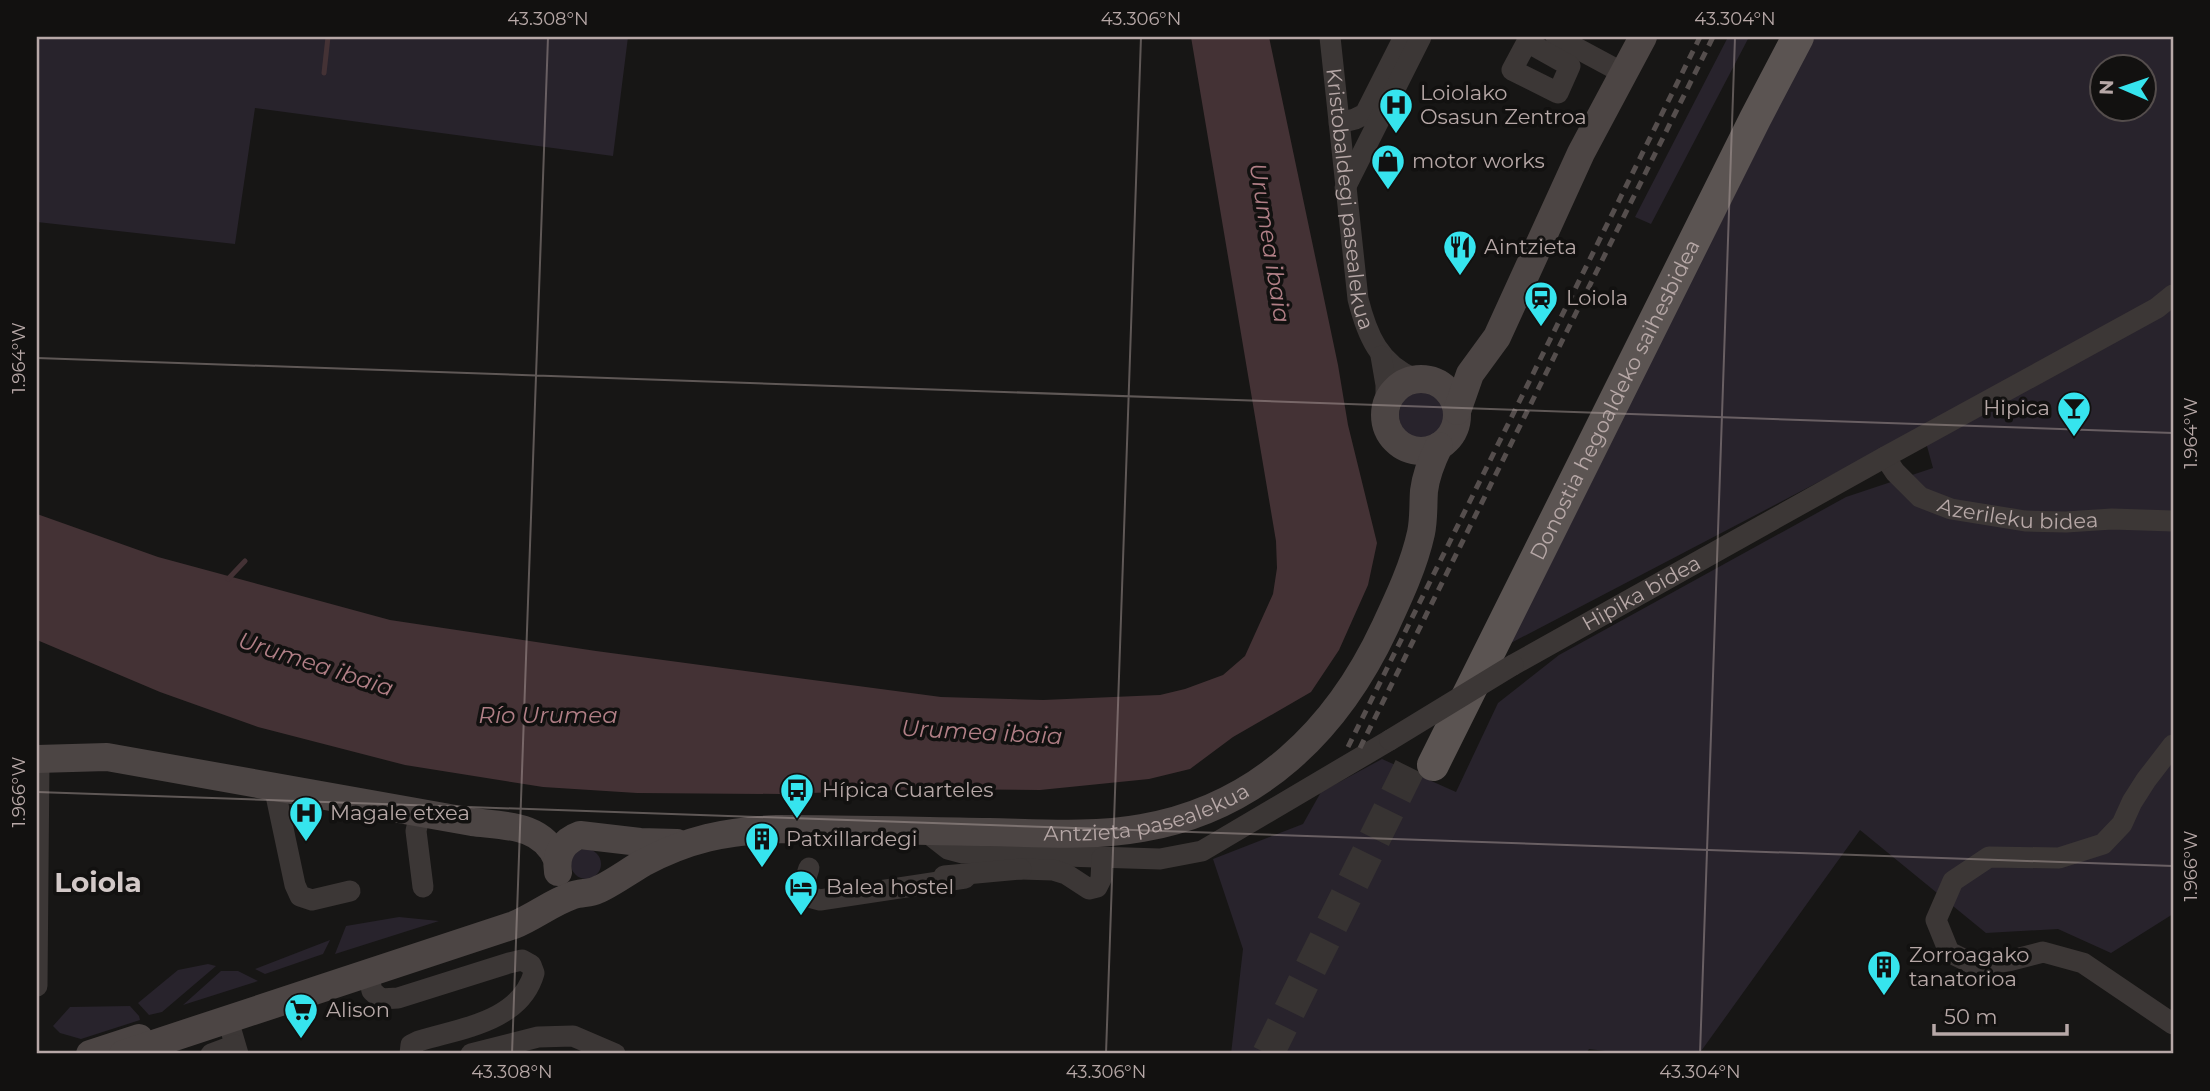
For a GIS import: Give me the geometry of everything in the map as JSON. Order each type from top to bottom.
[{"type":"main road","points":[[1457,411],[1464,386],[1476,363],[1497,337],[1553,210],[1643,37]]},
{"type":"main road","name":"Donostia hegoaldeko saihesbidea","points":[[1413,753],[1723,135],[1775,37]]},
{"type":"main road","name":"Donostia hegoaldeko saihesbidea","points":[[1413,753],[1798,37]]},
{"type":"main road","points":[[1423,380],[1445,388],[1455,402],[1457,419],[1451,434],[1439,446],[1422,451],[1404,446],[1387,425],[1387,406],[1394,391],[1401,385],[1423,380],[1454,374],[1476,363]]},
{"type":"main road","name":"Antzieta pasealekua","points":[[1404,446],[1424,492]]},
{"type":"main road","name":"Antzieta pasealekua","points":[[687,842],[754,830],[1112,832],[1142,828],[1198,813],[1226,801],[1268,775],[1296,753],[1332,716],[1373,651],[1416,551],[1423,522],[1424,492],[1429,468],[1439,446]]},
{"type":"main road","points":[[38,759],[107,757],[528,830],[549,843],[564,883],[594,888],[612,877],[615,860],[608,845],[594,836]]},
{"type":"main road","points":[[90,1054],[511,914],[531,904],[539,896],[558,865],[562,847],[580,835],[640,842],[687,842]]},
{"type":"main road","points":[[123,1054],[234,1040],[369,973],[531,918],[564,899],[594,888],[687,842]]},
{"type":"street","name":"Kristobaldegi pasealekua","points":[[1330,37],[1358,299],[1367,328],[1381,356],[1387,406]]},
{"type":"street","points":[[1339,123],[1365,114],[1404,37]]},
{"type":"street","points":[[1345,188],[1421,37]]},
{"type":"street","points":[[1556,37],[1623,73]]},
{"type":"street","name":"Hipika bidea","points":[[925,831],[948,849],[963,853],[1160,859],[1202,851],[1413,753],[1513,665],[2157,308],[2173,295]]},
{"type":"street","name":"Kristobaldegi pasealekua","points":[[1381,356],[1397,370],[1423,380]]},
{"type":"street","name":"Azerileku bidea","points":[[1885,457],[1895,472],[1920,497],[1951,509],[2025,521],[2173,521]]},
{"type":"street","points":[[2173,744],[2146,780],[2122,824],[2103,844],[2059,858],[1989,858],[1953,881],[1936,920],[1949,952],[1975,965],[2008,961],[2043,952],[2083,963],[2173,1024]]},
{"type":"street","points":[[37,986],[38,759]]},
{"type":"street","points":[[274,786],[295,885],[300,896],[312,900],[350,891]]},
{"type":"street","points":[[420,813],[416,831],[424,887]]},
{"type":"street","points":[[809,868],[803,887],[809,897],[820,900],[1038,869],[1077,890],[1089,889],[1097,887],[1101,879],[1101,858]]},
{"type":"street","points":[[822,887],[1038,869],[1066,874],[1089,889]]},
{"type":"street","points":[[369,973],[372,991],[381,999],[398,998],[522,960],[531,965],[534,973],[531,985],[515,1005],[497,1018],[419,1041],[411,1045],[410,1054]]},
{"type":"street","points":[[471,1054],[538,1037],[573,1036],[615,1054]]},
{"type":"street","points":[[211,1054],[234,1040]]},
{"type":"shaded area","points":[[37,37],[628,37],[613,156],[255,108],[235,244],[37,222]]},
{"type":"shaded area","points":[[1728,37],[1749,37],[1651,224],[1635,217]]},
{"type":"shaded area","points":[[1813,37],[2173,37],[2173,914],[2111,953],[2058,929],[1986,933],[1860,830],[1699,1054],[1628,1054],[1589,1049],[1586,1054],[1231,1054],[1243,949],[1213,859],[1303,824],[1321,792],[1382,759],[1456,792],[1498,703],[1559,655],[1846,497],[1933,468],[1922,428],[1509,644]]},
{"type":"shaded area","points":[[1423,391],[1440,398],[1447,415],[1440,432],[1423,439],[1406,432],[1399,415],[1406,398]]},
{"type":"shaded area","points":[[586,849],[596,854],[601,864],[596,874],[586,879],[576,874],[571,864],[576,854]]},
{"type":"shaded area","points":[[399,917],[439,921],[335,954],[346,926]]},
{"type":"shaded area","points":[[330,940],[323,954],[265,974],[255,969]]},
{"type":"shaded area","points":[[208,964],[216,966],[162,1012],[149,1015],[138,1003],[178,970]]},
{"type":"shaded area","points":[[221,971],[238,971],[258,981],[183,1005]]},
{"type":"shaded area","points":[[130,1006],[140,1020],[81,1039],[60,1033],[53,1026],[70,1007]]},
{"type":"water","name":"Río Urumea","points":[[1191,37],[1269,37],[1338,365],[1348,425],[1377,543],[1368,585],[1339,650],[1311,692],[1233,737],[1190,769],[1149,779],[1040,790],[925,789],[781,794],[637,793],[543,787],[405,765],[258,727],[160,692],[37,640],[37,514],[158,557],[390,620],[596,651],[941,697],[1043,700],[1160,695],[1223,675],[1245,656],[1273,594],[1277,568],[1276,541]]},
{"type":"waterway","points":[[324,73],[328,37]]},
{"type":"waterway","points":[[228,579],[245,561]]},
{"type":"tunnel","points":[[1268,1054],[1416,755]]},
{"type":"railway","points":[[1348,747],[1700,37]]},
{"type":"railway","points":[[1360,748],[1713,37]]},
{"type":"place","name":"Loiolako Osasun Zentroa","points":[[1396,135]]},
{"type":"place","name":"motor works","points":[[1388,191]]},
{"type":"place","name":"Aintzieta","points":[[1460,277]]},
{"type":"place","name":"Loiola","points":[[1541,328]]},
{"type":"place","name":"Hipica","points":[[2074,438]]},
{"type":"place","name":"Hípica Cuarteles","points":[[797,820]]},
{"type":"place","name":"Magale etxea","points":[[306,843]]},
{"type":"place","name":"Patxillardegi","points":[[762,869]]},
{"type":"place","name":"Balea hostel","points":[[801,917]]},
{"type":"place","name":"Zorroagako tanatorioa","points":[[1884,997]]},
{"type":"place","name":"Alison","points":[[301,1040]]},
{"type":"district","name":"Loiola","points":[[98,882]]},
{"type":"water label","name":"Urumea ibaia","points":[[1270,243]]},
{"type":"water label","name":"Urumea ibaia","points":[[316,664]]},
{"type":"water label","name":"Urumea ibaia","points":[[982,732]]}]
